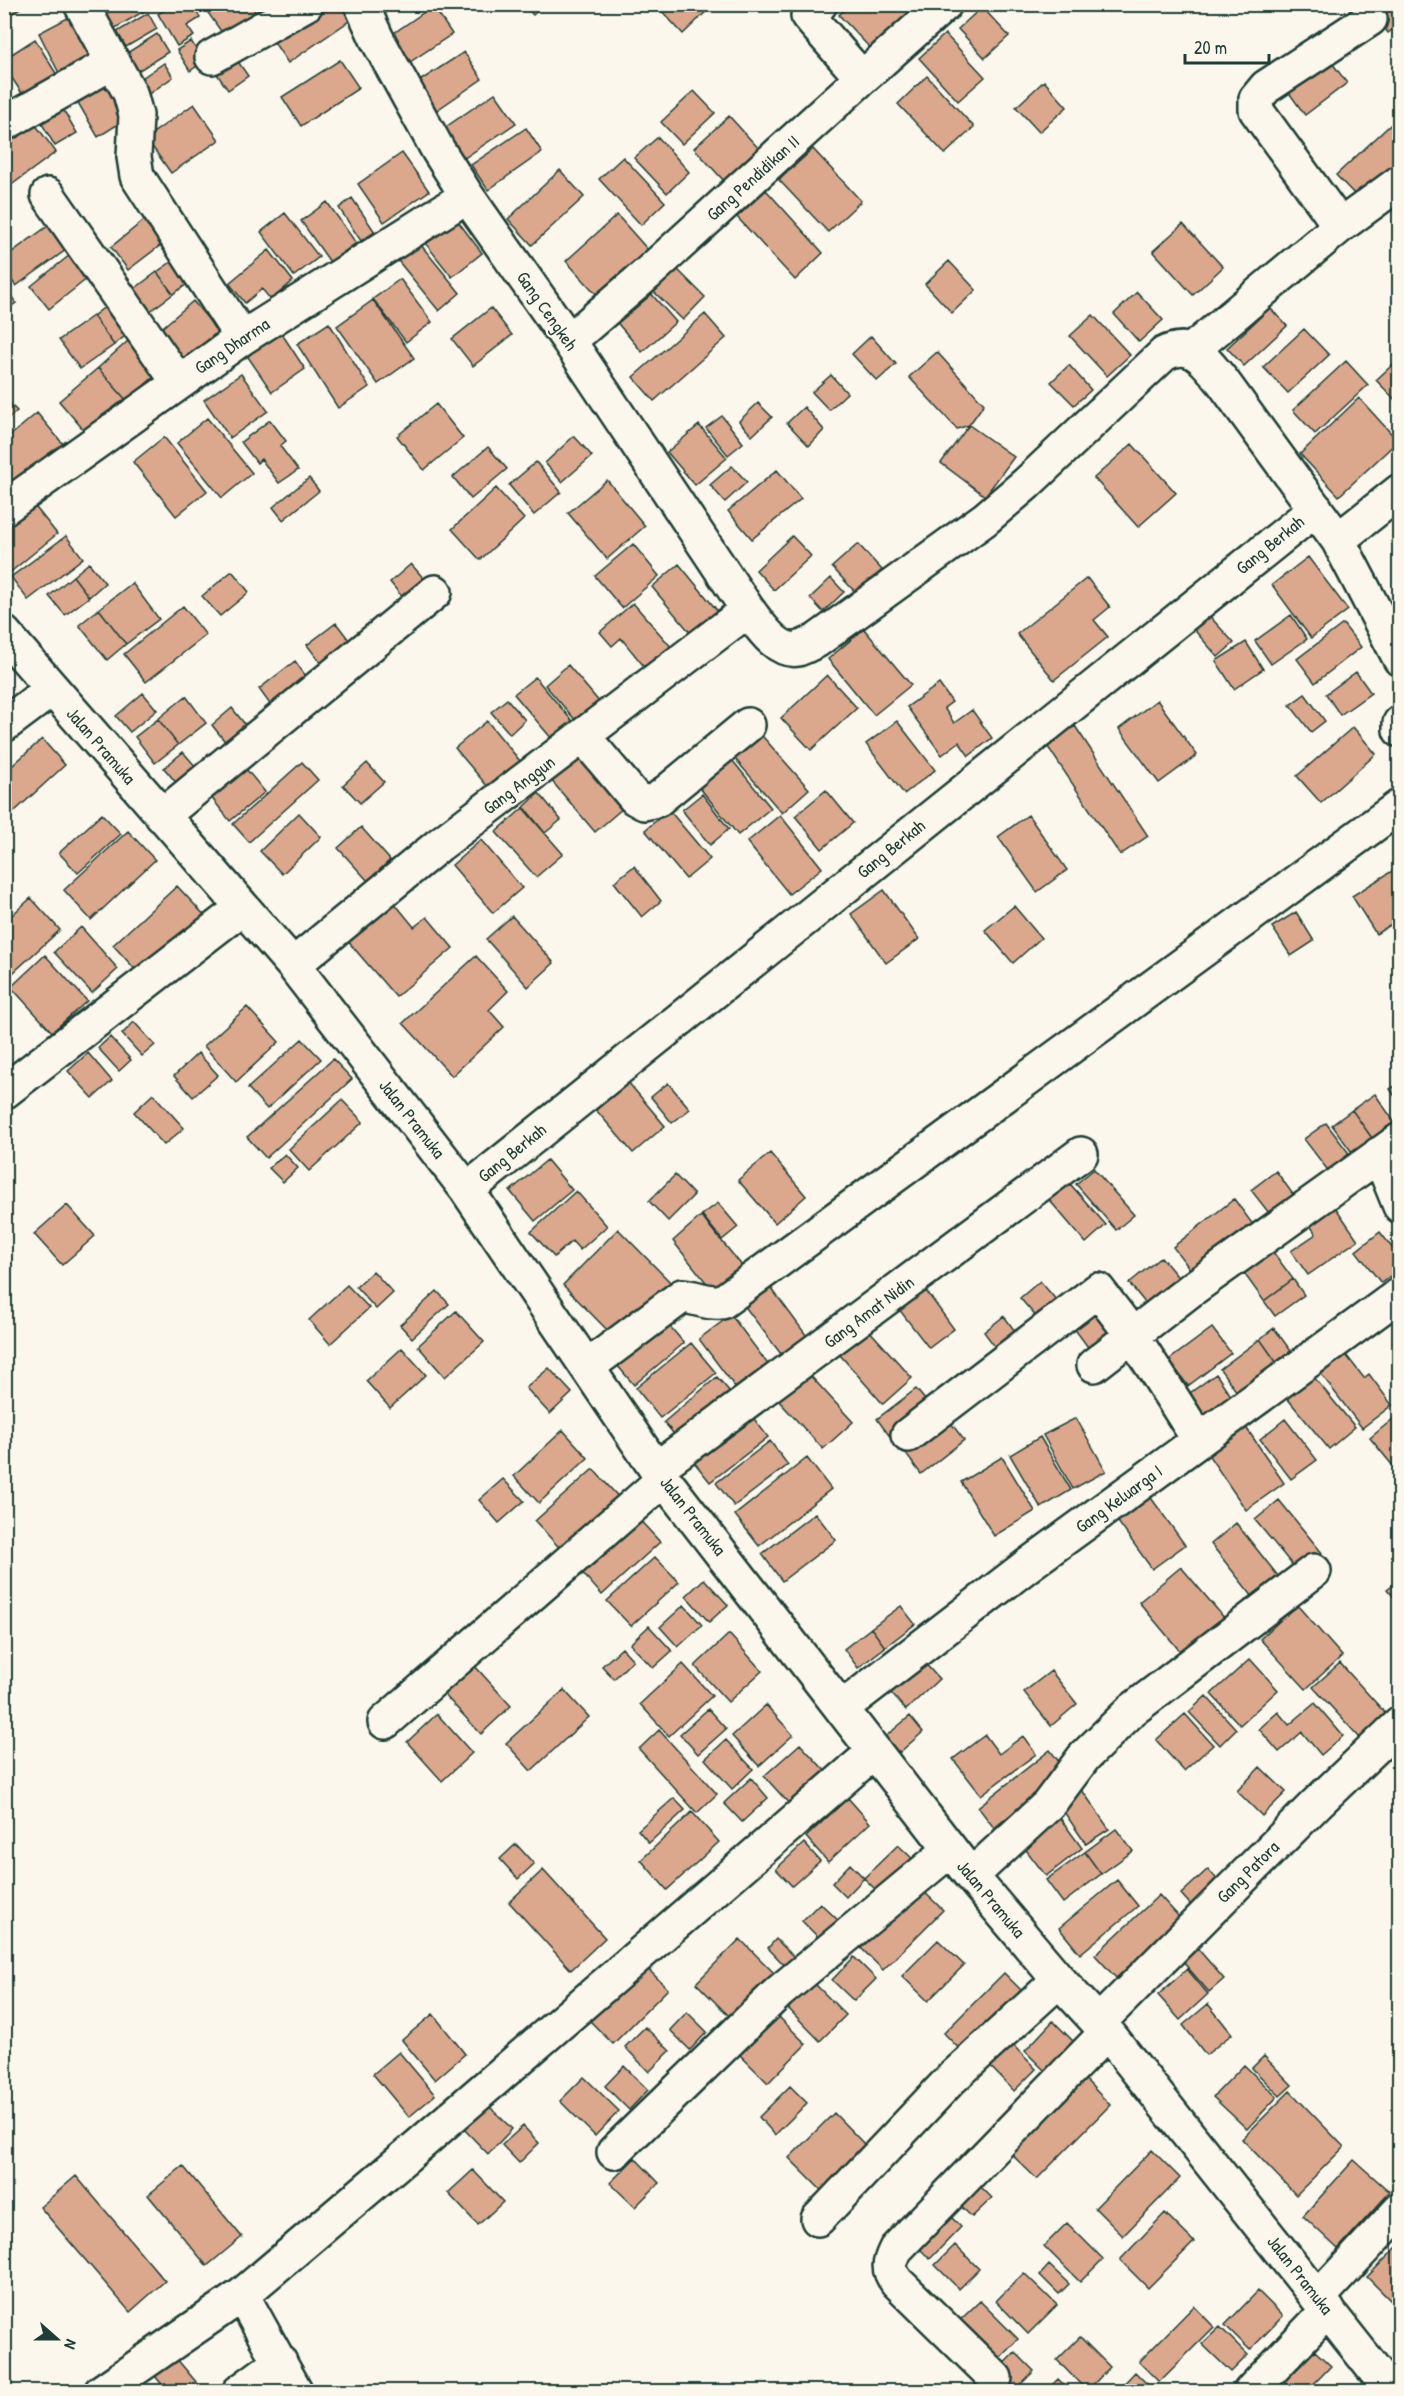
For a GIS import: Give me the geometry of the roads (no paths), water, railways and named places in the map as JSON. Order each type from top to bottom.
[{"type":"street","points":[[81,4],[130,93],[136,115],[134,157],[137,176],[242,338]]},
{"type":"street","points":[[212,57],[306,4]]},
{"type":"street","name":"Gang Cengkeh","points":[[361,4],[438,150],[467,196],[569,341],[747,610],[778,644],[797,649],[816,641],[985,519],[1026,484],[1164,354],[1176,348],[1192,350]]},
{"type":"street","name":"Gang Pendidikan II","points":[[569,341],[945,4]]},
{"type":"street","points":[[809,8],[862,78]]},
{"type":"street","points":[[1340,226],[1256,110],[1256,99],[1266,87],[1370,19]]},
{"type":"street","points":[[4,124],[112,62]]},
{"type":"street","points":[[1400,182],[1340,226],[1192,350],[1223,382],[1338,540],[1400,659]]},
{"type":"street","points":[[48,195],[179,383]]},
{"type":"street","name":"Gang Dharma","points":[[4,508],[242,338],[467,196]]},
{"type":"street","points":[[1338,540],[1400,491]]},
{"type":"street","name":"Gang Berkah","points":[[467,1190],[1316,509]]},
{"type":"street","points":[[162,816],[435,592]]},
{"type":"street","name":"Gang Anggun","points":[[293,964],[439,845],[747,610]]},
{"type":"street","name":"Jalan Pramuka","points":[[4,633],[293,964],[467,1190],[660,1474],[874,1752],[971,1876],[1059,1980],[1103,2027],[1392,2391]]},
{"type":"street","points":[[4,726],[51,689]]},
{"type":"street","points":[[1400,723],[1400,730]]},
{"type":"street","points":[[583,736],[635,798],[644,803],[657,800],[748,725]]},
{"type":"street","points":[[587,1367],[682,1296],[710,1304],[722,1302],[1400,806]]},
{"type":"street","points":[[4,1092],[242,908]]},
{"type":"street","points":[[1094,1365],[1192,1289],[1389,1147],[1400,1206]]},
{"type":"street","name":"Gang Amat Nidin","points":[[385,1722],[660,1474],[1082,1154]]},
{"type":"street","points":[[908,1436],[1098,1290],[1133,1336],[1199,1440]]},
{"type":"street","name":"Gang Keluarga I","points":[[842,1708],[1028,1565],[1199,1440],[1395,1306]]},
{"type":"street","points":[[971,1876],[1048,1805],[1084,1757],[1132,1710],[1314,1571]]},
{"type":"street","name":"Gang Patora","points":[[995,2378],[897,2282],[889,2271],[889,2262],[896,2249],[1103,2027],[1316,1804],[1400,1724]]},
{"type":"street","points":[[101,2391],[242,2295],[874,1752]]},
{"type":"street","points":[[614,2152],[779,1992],[950,1850]]},
{"type":"street","points":[[818,2219],[952,2078],[1059,1980]]},
{"type":"street","points":[[1250,2391],[1400,2211]]},
{"type":"street","points":[[242,2295],[296,2391]]},
{"type":"street","points":[[239,2391],[280,2362]]}]
